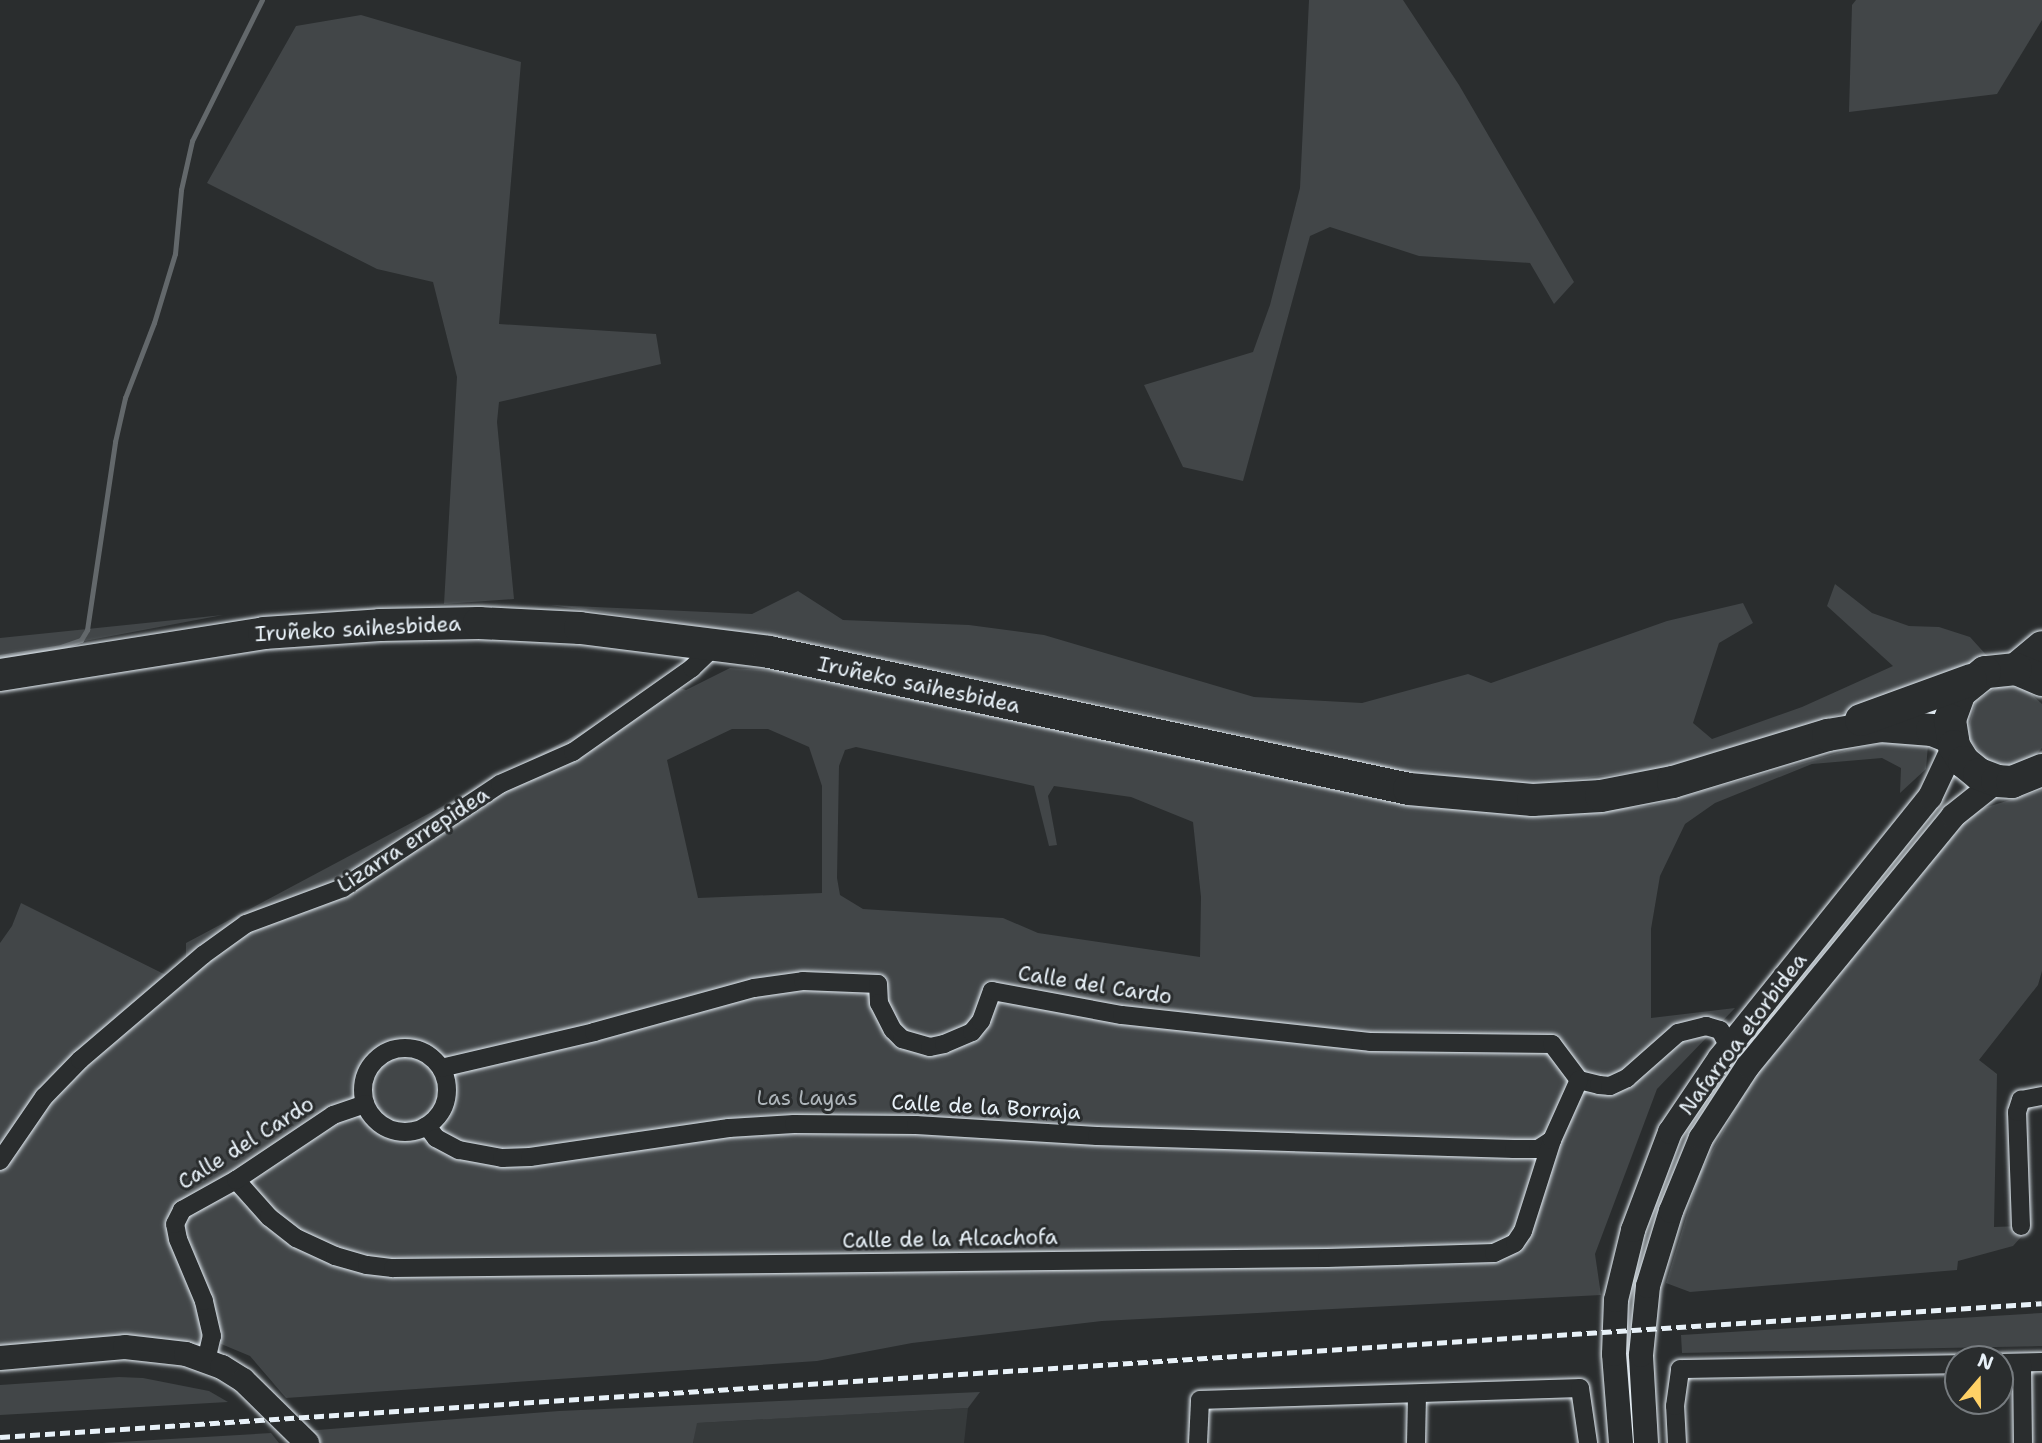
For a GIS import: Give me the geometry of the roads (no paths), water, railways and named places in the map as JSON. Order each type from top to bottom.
[{"type":"highway","name":"Iruñeko saihesbidea","points":[[0,675],[264,633],[380,625],[479,623],[542,626],[769,652],[1333,775],[1468,797],[1533,800],[1601,796],[1674,782],[1828,735],[2000,668],[2029,674]]},
{"type":"highway","points":[[2029,674],[2042,646]]},
{"type":"highway","points":[[1971,680],[1953,707],[1953,742],[1972,768],[1997,781],[2027,778],[2042,771]]},
{"type":"highway","name":"Iruñeko saihesbidea","points":[[1828,735],[1881,726],[1932,730],[1953,742]]},
{"type":"main road","name":"Nafarroa etorbidea","points":[[1621,1443],[1614,1354],[1616,1300],[1633,1230],[1670,1132],[1729,1046],[1930,797],[1953,742]]},
{"type":"main road","name":"Nafarroa etorbidea","points":[[1646,1443],[1641,1355],[1648,1286],[1671,1211],[1701,1138],[1748,1066],[1952,816],[1997,781]]},
{"type":"main road","points":[[0,1358],[125,1347],[159,1349],[206,1361],[243,1380],[297,1438]]},
{"type":"street","name":"Lizarra errepidea","points":[[0,1161],[44,1097],[203,955],[246,924],[343,888],[500,784],[573,752],[692,668],[717,644]]},
{"type":"street","name":"Calle del Cardo","points":[[441,1068],[594,1032],[754,988],[803,981],[878,984],[885,1020],[902,1039],[919,1045],[944,1044],[972,1032],[981,1021],[992,990],[1122,1016],[1370,1042],[1552,1044],[1579,1080]]},
{"type":"street","points":[[1579,1080],[1611,1086],[1639,1070],[1678,1033],[1706,1026],[1720,1030],[1729,1046]]},
{"type":"street","points":[[414,1049],[434,1060],[441,1068],[446,1081],[444,1107],[427,1126],[403,1132],[391,1130],[371,1115],[365,1104],[365,1078],[370,1067],[390,1051],[414,1049]]},
{"type":"street","name":"Calle de la Alcachofa","points":[[236,1180],[269,1217],[296,1238],[335,1256],[367,1265],[393,1268],[1494,1253],[1515,1244],[1523,1231],[1552,1140],[1579,1080]]},
{"type":"street","points":[[2021,1226],[2017,1112],[2021,1100],[2042,1096]]},
{"type":"street","name":"Calle del Cardo","points":[[206,1361],[212,1336],[204,1301],[178,1239],[175,1224],[182,1210],[236,1180],[333,1115],[365,1104]]},
{"type":"street","name":"Calle de la Borraja","points":[[427,1126],[436,1138],[459,1150],[502,1158],[530,1157],[729,1128],[794,1124],[916,1125],[1097,1136],[1514,1149],[1538,1149],[1552,1140]]},
{"type":"street","points":[[2014,1363],[2042,1363]]},
{"type":"street","points":[[2022,1363],[2023,1443]]},
{"type":"street","points":[[1677,1443],[1675,1406],[1680,1369],[1944,1364]]},
{"type":"street","points":[[1198,1443],[1200,1400],[1580,1388],[1588,1443]]},
{"type":"street","points":[[1416,1394],[1416,1443]]},
{"type":"waterway","points":[[0,657],[61,647],[81,640],[87,630],[115,442],[125,398],[154,323],[175,254],[181,190],[192,141],[262,0]]},
{"type":"railway","points":[[0,1437],[2042,1303]]},
{"type":"park label","name":"Las Layas","points":[[807,1098]]}]
